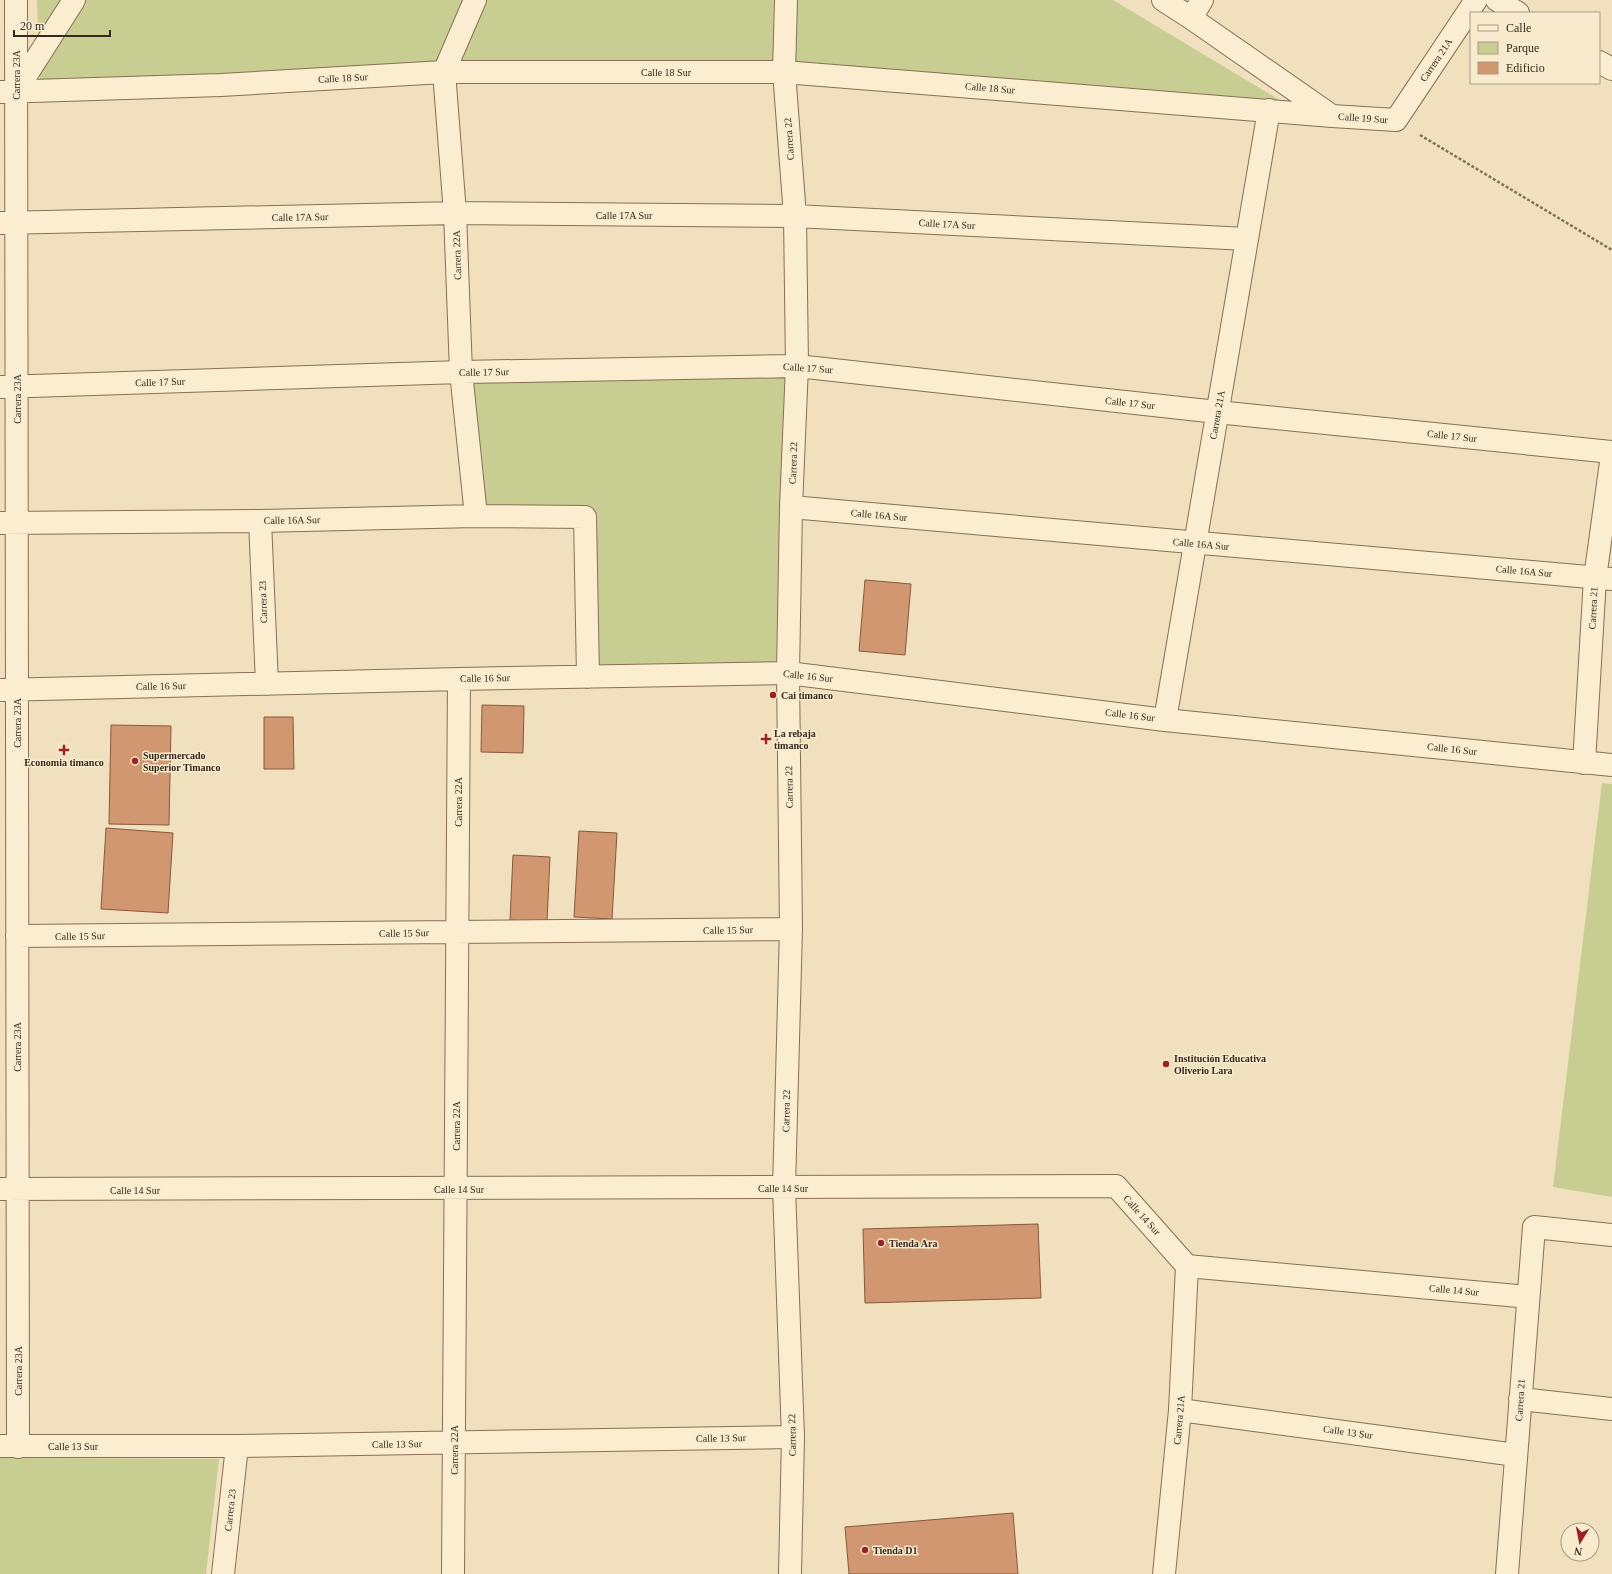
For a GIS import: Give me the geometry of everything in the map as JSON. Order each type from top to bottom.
[{"type":"street","name":"Carrera 23A","points":[[9,1446],[9,1190],[17,936],[8,690],[8,92],[16,0]]},
{"type":"street","points":[[8,92],[74,0]]},
{"type":"street","name":"Carrera 22A","points":[[475,0],[444,72],[455,213],[462,372],[476,516]]},
{"type":"street","name":"Carrera 22","points":[[786,0],[784,72],[795,216],[797,366],[791,507],[788,673],[791,929],[784,1188],[793,1437],[790,1574]]},
{"type":"street","name":"Calle 19 Sur","points":[[1163,0],[1196,9],[1332,116],[1396,120]]},
{"type":"street","name":"Carrera 21A","points":[[1396,120],[1476,0]]},
{"type":"street","points":[[1497,0],[1516,12]]},
{"type":"street","points":[[1600,63],[1612,69]]},
{"type":"street","name":"Calle 18 Sur","points":[[8,92],[221,85],[444,72],[784,72],[1332,116]]},
{"type":"street","name":"Carrera 21A","points":[[1165,720],[1269,110]]},
{"type":"street","name":"Calle 17A Sur","points":[[8,223],[455,213],[795,216],[1247,239]]},
{"type":"street","name":"Calle 17 Sur","points":[[8,387],[462,372],[797,366],[1612,454]]},
{"type":"street","name":"Carrera 21","points":[[1584,762],[1603,578],[1612,454]]},
{"type":"street","name":"Calle 16A Sur","points":[[791,507],[1603,578]]},
{"type":"street","name":"Calle 16A Sur","points":[[8,523],[260,521],[476,516],[585,517],[588,677]]},
{"type":"street","name":"Carrera 23","points":[[260,521],[267,684]]},
{"type":"street","name":"Calle 16 Sur","points":[[8,690],[788,673],[1165,720],[1612,765]]},
{"type":"street","name":"Carrera 22A","points":[[453,1574],[459,679]]},
{"type":"street","name":"Calle 15 Sur","points":[[17,936],[791,929]]},
{"type":"street","name":"Calle 14 Sur","points":[[9,1190],[1116,1186],[1187,1266],[1528,1297]]},
{"type":"street","name":"Carrera 21","points":[[1507,1574],[1534,1227],[1612,1235]]},
{"type":"street","name":"Carrera 21A","points":[[1164,1574],[1180,1410],[1187,1266]]},
{"type":"street","points":[[1520,1399],[1612,1409]]},
{"type":"street","name":"Calle 13 Sur","points":[[1180,1410],[1516,1455]]},
{"type":"street","name":"Calle 13 Sur","points":[[9,1446],[237,1446],[793,1437]]},
{"type":"street","name":"Carrera 23","points":[[223,1574],[237,1446]]},
{"type":"path","name":"Calle 19 Sur","points":[[1396,120],[1612,250]]},
{"type":"green space","points":[[37,0],[1113,0],[1293,108],[770,67],[40,85]]},
{"type":"green space","points":[[789,374],[781,666],[591,668],[594,512],[486,506],[471,379]]},
{"type":"green space","points":[[1602,783],[1612,784],[1612,1197],[1553,1187]]},
{"type":"green space","points":[[0,1458],[219,1459],[206,1574],[0,1574]]},
{"type":"building","points":[[865,580],[911,584],[905,655],[859,651]]},
{"type":"building","points":[[482,705],[524,706],[523,753],[481,752]]},
{"type":"building","points":[[264,717],[293,717],[294,769],[264,769]]},
{"type":"building","points":[[111,725],[171,726],[169,825],[109,824]]},
{"type":"building","points":[[106,828],[173,833],[168,913],[101,909]]},
{"type":"building","points":[[579,831],[617,833],[612,919],[574,917]]},
{"type":"building","points":[[513,855],[550,857],[547,922],[510,920]]},
{"type":"building","points":[[1038,1224],[1041,1298],[865,1303],[863,1229]]},
{"type":"building","points":[[1013,1513],[1018,1574],[849,1574],[845,1527]]},
{"type":"place","name":"Cai timanco","points":[[773,695]]},
{"type":"place","name":"La rebaja timanco","points":[[766,739]]},
{"type":"place","name":"Economia timanco","points":[[64,750]]},
{"type":"place","name":"Supermercado Superior Timanco","points":[[135,761]]},
{"type":"place","name":"Institución Educativa Oliverio Lara","points":[[1166,1064]]},
{"type":"place","name":"Tienda Ara","points":[[881,1243]]},
{"type":"place","name":"Tienda D1","points":[[865,1550]]}]
